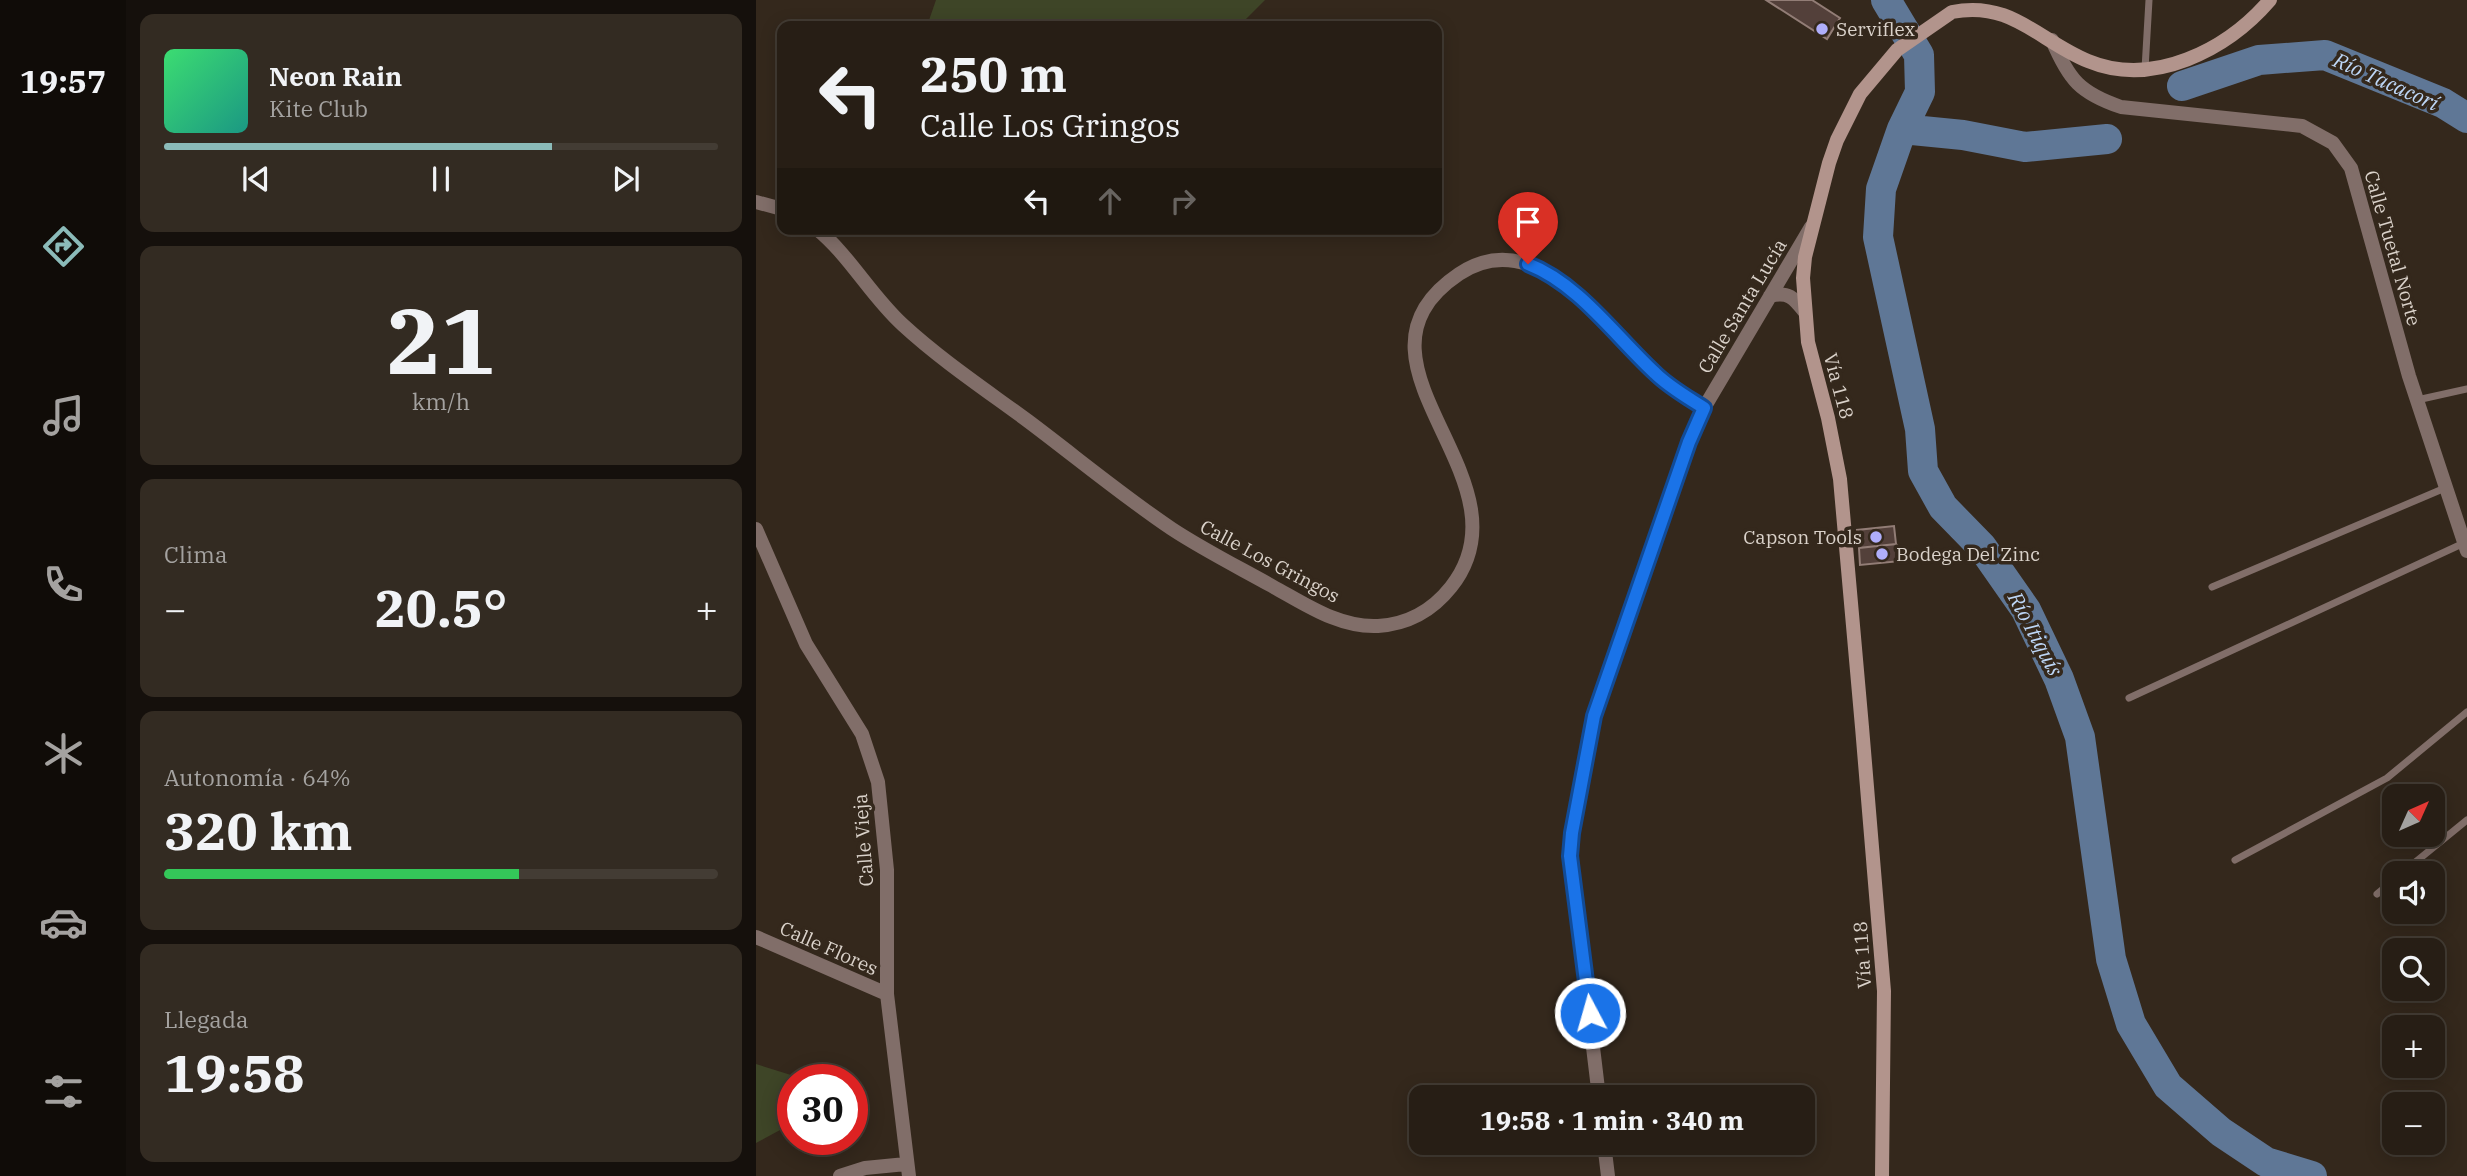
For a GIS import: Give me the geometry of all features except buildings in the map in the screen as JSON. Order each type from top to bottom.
[{"type":"main road","name":"Vía 118","points":[[1882,1176],[1884,991],[1840,479],[1804,312],[1804,257],[1837,140],[1848,114],[1871,77],[1897,50],[1952,12],[1979,6],[1994,8],[2023,20],[2052,40],[2102,66],[2125,70],[2167,66],[2207,50],[2226,39],[2270,0]]},
{"type":"street","name":"Calle Tuetal Norte","points":[[2052,40],[2065,70],[2080,88],[2099,100],[2121,107],[2302,126],[2333,144],[2351,168],[2417,400],[2465,547]]},
{"type":"street","points":[[756,202],[777,208]]},
{"type":"street","name":"Calle Santa Lucía","points":[[1598,1085],[1570,856],[1594,716],[1689,442],[1704,408],[1812,226]]},
{"type":"street","name":"Calle Los Gringos","points":[[824,235],[836,245],[874,294],[902,324],[1157,518],[1192,542],[1315,610],[1355,625],[1392,625],[1423,614],[1440,601],[1466,561],[1473,525],[1469,488],[1423,391],[1415,366],[1415,341],[1420,321],[1442,288],[1460,273],[1491,261],[1509,260],[1546,271],[1564,284],[1656,375],[1704,408]]},
{"type":"street","points":[[1770,296],[1782,293],[1793,297],[1804,312]]},
{"type":"street","name":"Calle Vieja","points":[[756,530],[806,644],[862,734],[871,754],[878,782],[887,870],[887,994],[907,1170]]},
{"type":"street","name":"Calle Flores","points":[[756,937],[887,994]]},
{"type":"street","points":[[1605,1155],[1608,1176]]},
{"type":"street","points":[[840,1176],[865,1168],[907,1170]]},
{"type":"lane","points":[[2146,69],[2149,0]]},
{"type":"lane","points":[[2417,400],[2467,388]]},
{"type":"lane","points":[[2212,587],[2445,488]]},
{"type":"lane","points":[[2129,698],[2465,547]]},
{"type":"lane","points":[[2235,860],[2387,778],[2467,712]]},
{"type":"lane","points":[[2417,861],[2467,820]]},
{"type":"lane","points":[[2377,894],[2382,890]]},
{"type":"green space","points":[[936,0],[1265,0],[1244,21],[929,21]]},
{"type":"green space","points":[[756,1064],[777,1071],[777,1132],[756,1143]]},
{"type":"waterway","name":"Río Itiquís","points":[[1886,0],[1919,55],[1920,92],[1902,129],[1881,189],[1878,237],[1920,429],[1923,471],[1943,507],[1982,547],[2026,610],[2059,679],[2080,737],[2111,959],[2131,1024],[2168,1086],[2221,1132],[2266,1162],[2312,1176]]},
{"type":"waterway","name":"Río Tacacorí","points":[[2182,86],[2259,60],[2325,55],[2443,103],[2467,118]]},
{"type":"waterway","name":"Río Tacacorí","points":[[1902,129],[1963,135],[2025,147],[2107,139]]},
{"type":"place","name":"Serviflex","points":[[1822,29]]},
{"type":"place","name":"Capson Tools","points":[[1876,537]]},
{"type":"place","name":"Bodega Del Zinc","points":[[1882,554]]},
{"type":"route","points":[[1528,264],[1546,271],[1564,284],[1656,375],[1704,408],[1689,442],[1594,716],[1570,856],[1590,1013]]}]
